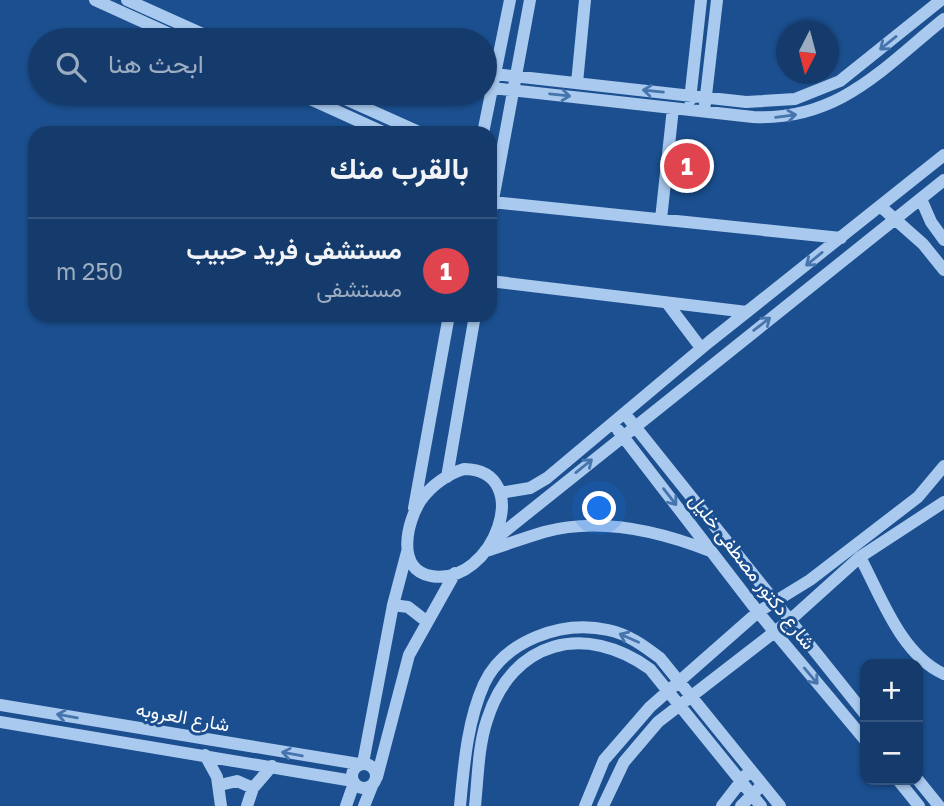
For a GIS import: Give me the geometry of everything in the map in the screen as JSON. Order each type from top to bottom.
[{"type":"street","points":[[95,0],[157,28]]},
{"type":"street","points":[[127,0],[189,28]]},
{"type":"street","points":[[497,64],[510,0]]},
{"type":"street","points":[[497,174],[530,0]]},
{"type":"street","points":[[577,83],[585,0]]},
{"type":"street","points":[[688,110],[701,0]]},
{"type":"street","points":[[704,111],[718,0]]},
{"type":"street","points":[[497,74],[705,97],[779,102],[825,89],[853,71],[941,0]]},
{"type":"street","points":[[497,88],[771,118],[823,108],[859,88],[944,19]]},
{"type":"street","points":[[323,105],[370,126]]},
{"type":"street","points":[[359,105],[405,126]]},
{"type":"street","points":[[484,126],[489,105]]},
{"type":"street","points":[[661,219],[674,108]]},
{"type":"street","points":[[500,492],[520,491],[539,484],[625,415],[705,345],[944,155]]},
{"type":"street","points":[[407,551],[419,571],[430,576],[455,573],[467,568],[547,495],[944,180]]},
{"type":"street","points":[[921,199],[931,222],[944,240]]},
{"type":"street","points":[[497,203],[841,238]]},
{"type":"street","points":[[880,206],[923,244],[944,271]]},
{"type":"street","points":[[497,282],[747,312]]},
{"type":"street","points":[[667,303],[705,345],[720,357]]},
{"type":"street","points":[[346,806],[354,782],[353,772],[361,764],[407,551],[448,322]]},
{"type":"street","points":[[447,477],[474,322]]},
{"type":"street","name":"شارع دكتور مصطفى خليل","points":[[625,415],[860,708]]},
{"type":"street","points":[[430,419],[441,430],[456,425]]},
{"type":"street","name":"شارع دكتور مصطفى خليل","points":[[613,425],[758,612],[860,734]]},
{"type":"street","points":[[585,806],[604,760],[618,741],[669,691],[758,612],[775,599],[810,580],[918,497],[944,466]]},
{"type":"street","points":[[413,516],[427,494],[447,477],[464,469],[473,469],[490,477],[500,492],[501,515],[490,546]]},
{"type":"street","points":[[539,484],[541,493],[547,495]]},
{"type":"street","points":[[603,806],[624,762],[640,741],[679,704],[790,620],[860,557],[944,502]]},
{"type":"street","points":[[490,546],[545,532],[584,527],[653,533],[712,552]]},
{"type":"street","points":[[860,557],[911,648],[943,672]]},
{"type":"street","points":[[364,806],[374,782],[405,666],[426,621],[455,573]]},
{"type":"street","points":[[393,606],[415,610],[426,621]]},
{"type":"street","points":[[460,806],[467,747],[485,683],[501,659],[521,644],[564,629],[610,630],[637,641],[660,658],[682,681],[780,806]]},
{"type":"street","points":[[475,806],[486,722],[508,677],[525,661],[565,644],[606,645],[629,654],[650,669],[761,806]]},
{"type":"street","name":"شارع العروبه","points":[[0,705],[361,764]]},
{"type":"street","points":[[36,728],[38,711]]},
{"type":"street","name":"شارع العروبه","points":[[0,722],[333,776],[354,782]]},
{"type":"street","points":[[205,755],[220,785],[221,806]]},
{"type":"street","points":[[333,776],[338,769],[335,761]]},
{"type":"street","points":[[361,764],[373,767],[374,782]]},
{"type":"street","points":[[247,806],[253,788],[272,766]]},
{"type":"street","points":[[722,806],[751,770]]},
{"type":"street","points":[[220,785],[237,781],[253,788]]},
{"type":"street","points":[[354,782],[362,788],[374,782]]},
{"type":"street","points":[[741,806],[762,784]]},
{"type":"street","points":[[902,785],[919,806]]},
{"type":"street","points":[[922,785],[939,806]]},
{"type":"place","name":"مستشفى فريد حبيب","points":[[687,166]]}]
